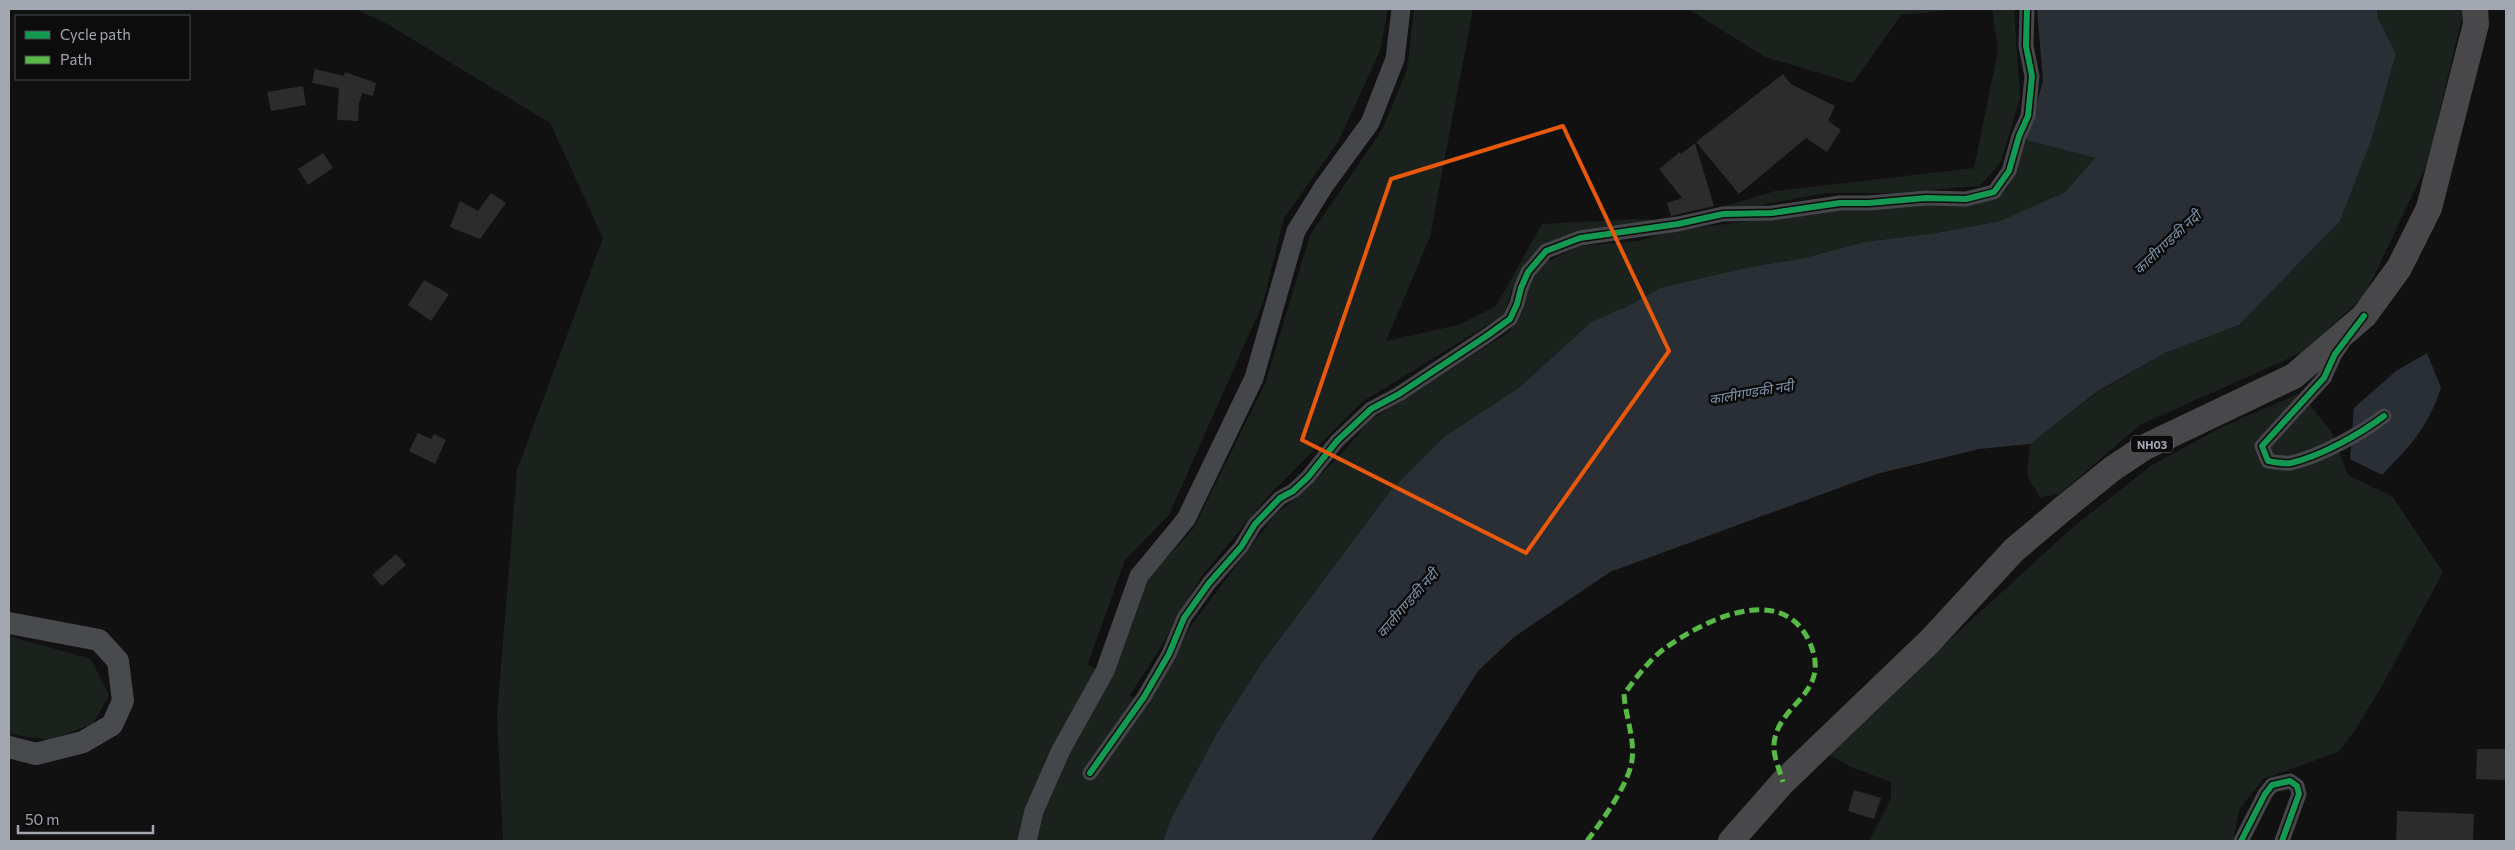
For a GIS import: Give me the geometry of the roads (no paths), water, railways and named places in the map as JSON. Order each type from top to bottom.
[{"type":"highway","name":"NH03","points":[[1731,841],[1783,782],[1930,641],[2014,550],[2112,468],[2144,447],[2294,376],[2364,316],[2400,268],[2429,208],[2476,24],[2475,9]]},
{"type":"main road","points":[[9,623],[99,640],[118,661],[122,700],[112,725],[83,742],[36,754],[9,748]]},
{"type":"street","points":[[1027,841],[1034,811],[1061,750],[1105,671],[1139,576],[1186,519],[1254,378],[1296,231],[1324,186],[1370,123],[1395,59],[1401,9]]},
{"type":"street","points":[[1090,773],[1144,697],[1169,654],[1184,618],[1208,583],[1241,547],[1255,524],[1280,498],[1294,491],[1337,441],[1371,409],[1406,390],[1510,319],[1517,304],[1520,288],[1528,272],[1546,251],[1580,238],[1678,224],[1723,214],[1772,212],[1840,203],[1869,203],[1926,198],[1966,199],[1994,192],[2009,171],[2019,136],[2028,116],[2032,76],[2026,46],[2027,9]]},
{"type":"street","points":[[2364,316],[2334,354],[2324,378],[2262,446],[2268,460],[2289,463],[2329,447],[2371,426],[2384,416]]},
{"type":"street","points":[[2241,841],[2264,794],[2272,785],[2290,781],[2297,786],[2299,794],[2282,841]]},
{"type":"water","name":"कालीगण्डकी नदी","points":[[2037,9],[2377,9],[2377,16],[2396,54],[2372,138],[2340,221],[2239,325],[2165,353],[2098,391],[2030,444],[1979,449],[1877,474],[1610,572],[1514,637],[1478,671],[1371,841],[1163,841],[1172,817],[1217,733],[1261,664],[1391,490],[1444,437],[1520,387],[1591,322],[1628,306],[1660,288],[1745,268],[1804,258],[1864,242],[1936,233],[2000,221],[2065,192],[2095,158],[2026,140],[2043,81]]},
{"type":"water","points":[[2427,353],[2441,388],[2430,415],[2417,436],[2382,475],[2350,459],[2354,408],[2396,371]]}]
